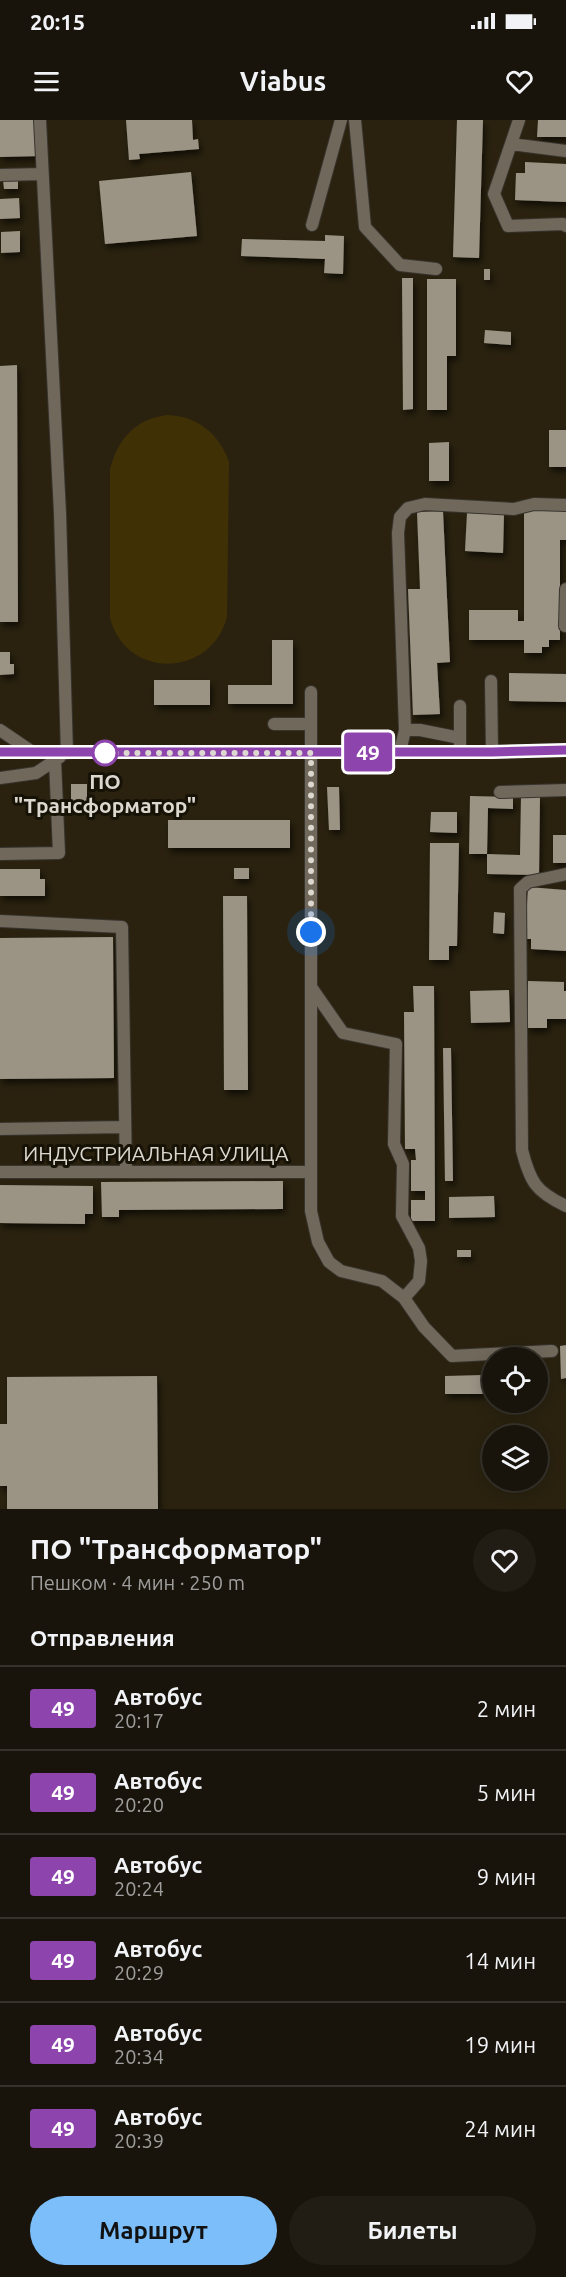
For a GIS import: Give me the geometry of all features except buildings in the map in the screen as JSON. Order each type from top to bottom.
[{"type":"street","points":[[40,120],[60,513],[66,753]]},
{"type":"street","points":[[312,225],[341,120]]},
{"type":"street","points":[[355,120],[365,227],[400,266],[436,269]]},
{"type":"street","points":[[519,120],[494,194],[508,226],[563,224],[566,226]]},
{"type":"street","points":[[511,144],[566,151]]},
{"type":"street","points":[[0,175],[42,174]]},
{"type":"street","points":[[400,752],[405,730],[398,533],[400,518],[408,508],[426,504],[514,509],[534,504],[566,505]]},
{"type":"street","points":[[565,626],[566,589]]},
{"type":"street","points":[[491,681],[492,752]]},
{"type":"street","points":[[310,692],[311,1211],[318,1242],[329,1262],[341,1271],[382,1281],[404,1298],[424,1327],[452,1356],[552,1351]]},
{"type":"street","points":[[460,706],[460,752]]},
{"type":"street","points":[[274,724],[311,724]]},
{"type":"street","points":[[0,730],[32,752]]},
{"type":"street","points":[[405,730],[420,730],[460,738]]},
{"type":"street","points":[[0,752],[311,753],[566,750]]},
{"type":"street","points":[[0,778],[36,773],[66,753]]},
{"type":"street","points":[[0,854],[59,853],[55,760]]},
{"type":"street","points":[[500,792],[566,790]]},
{"type":"street","points":[[566,874],[528,882],[520,889],[520,901],[522,1150],[529,1176],[549,1198],[566,1206]]},
{"type":"street","points":[[0,921],[122,927],[126,1172]]},
{"type":"street","points":[[311,987],[343,1033],[396,1044],[394,1144],[403,1164],[402,1216],[419,1248],[422,1261],[420,1281],[404,1298]]},
{"type":"street","points":[[0,1129],[125,1127]]},
{"type":"street","name":"ИНДУСТРИАЛЬНАЯ УЛИЦА","points":[[0,1172],[311,1172]]},
{"type":"shaded area","points":[[0,120],[566,120],[566,1509],[0,1509]]},
{"type":"shaded area","points":[[167,415],[188,419],[206,428],[219,443],[229,462],[227,617],[218,637],[204,652],[187,660],[168,664],[150,661],[133,653],[119,638],[110,618],[110,469],[113,458],[123,439],[137,426],[156,417]]},
{"type":"bus line","name":"49","points":[[0,752],[566,750]]},
{"type":"place","name":"ПО \"Трансформатор\"","points":[[105,753]]},
{"type":"route","points":[[105,753],[311,753],[311,932]]}]
